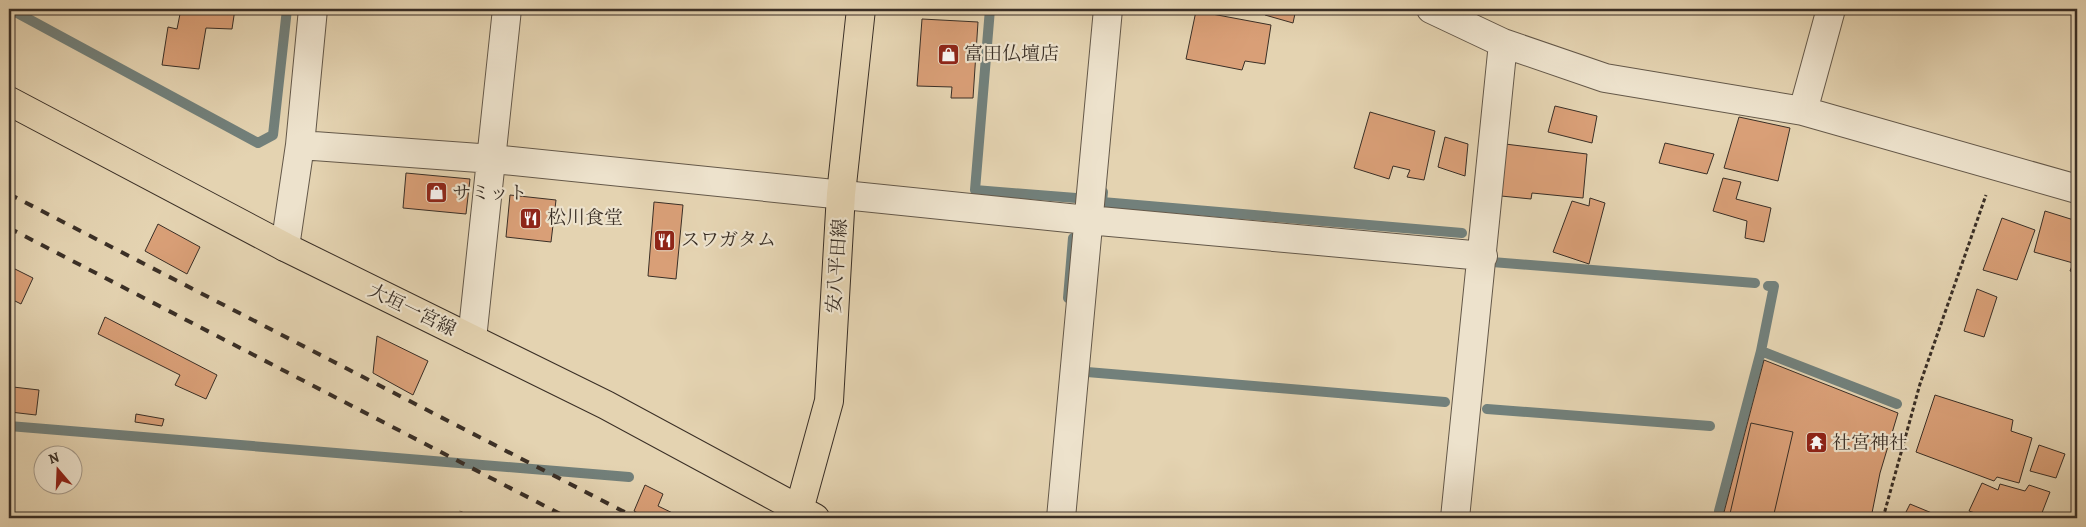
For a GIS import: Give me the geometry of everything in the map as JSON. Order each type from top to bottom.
[{"type":"main road","name":"安八平田線","points":[[803,515],[829,401],[841,194],[857,56],[860,9]]},
{"type":"main road","name":"大垣一宮線","points":[[9,101],[285,247],[606,405],[803,515]]},
{"type":"street","points":[[285,247],[300,145],[313,9]]},
{"type":"street","points":[[472,339],[493,159],[507,9]]},
{"type":"street","points":[[1061,518],[1108,9]]},
{"type":"street","points":[[1431,9],[1503,43],[1605,78],[1803,111],[2077,189]]},
{"type":"street","points":[[1803,111],[1831,9]]},
{"type":"street","points":[[1455,518],[1483,256],[1503,43]]},
{"type":"street","points":[[300,145],[493,159],[1088,220],[1483,256]]},
{"type":"path","points":[[1883,518],[1920,384],[1996,167]]},
{"type":"path","points":[[460,511],[460,518]]},
{"type":"building","points":[[181,9],[235,9],[232,29],[206,28],[199,69],[162,65],[168,27],[177,29]]},
{"type":"building","points":[[1266,9],[1296,9],[1293,23],[1265,15]]},
{"type":"building","points":[[1196,11],[1271,25],[1265,64],[1245,61],[1242,70],[1186,59]]},
{"type":"building","name":"富田仏壇店","points":[[922,19],[978,22],[973,98],[951,98],[952,87],[917,86]]},
{"type":"building","points":[[1555,106],[1597,116],[1592,143],[1548,132]]},
{"type":"building","points":[[1370,112],[1435,131],[1424,180],[1407,177],[1410,170],[1393,166],[1389,179],[1354,168]]},
{"type":"building","points":[[1739,117],[1790,128],[1778,181],[1724,168]]},
{"type":"building","points":[[1445,137],[1468,144],[1465,176],[1438,167]]},
{"type":"building","points":[[1665,143],[1714,154],[1707,174],[1659,163]]},
{"type":"building","points":[[1505,144],[1587,154],[1583,198],[1532,193],[1531,199],[1501,196]]},
{"type":"building","name":"サミット","points":[[406,173],[470,179],[466,214],[403,208]]},
{"type":"building","points":[[1723,178],[1741,182],[1736,199],[1771,208],[1764,242],[1745,238],[1747,221],[1713,211]]},
{"type":"building","name":"松川食堂","points":[[510,195],[556,200],[551,242],[506,237]]},
{"type":"building","points":[[1590,198],[1605,203],[1589,264],[1553,252],[1572,201],[1589,206]]},
{"type":"building","name":"スワガタム","points":[[654,202],[683,205],[676,279],[648,276]]},
{"type":"building","points":[[2045,211],[2077,221],[2077,273],[2070,271],[2073,263],[2034,252]]},
{"type":"building","points":[[2002,218],[2035,230],[2017,280],[1983,270]]},
{"type":"building","points":[[158,224],[200,247],[187,274],[145,251]]},
{"type":"building","points":[[9,266],[33,278],[21,304],[9,298]]},
{"type":"building","points":[[1977,289],[1997,297],[1984,337],[1964,331]]},
{"type":"building","points":[[105,317],[217,375],[206,399],[175,385],[180,375],[98,334]]},
{"type":"building","points":[[377,336],[428,361],[413,395],[373,373]]},
{"type":"building","name":"社宮神社","points":[[1764,360],[1898,413],[1880,473],[1871,518],[1711,518],[1712,513],[1723,516]]},
{"type":"building","points":[[13,387],[39,390],[36,415],[10,412]]},
{"type":"building","points":[[1935,395],[2013,420],[2011,431],[2032,438],[2019,483],[1997,477],[1994,481],[1916,452]]},
{"type":"building","points":[[136,414],[164,419],[162,426],[135,422]]},
{"type":"building","points":[[1751,423],[1793,432],[1773,518],[1729,518]]},
{"type":"building","points":[[2039,445],[2065,454],[2056,478],[2030,471]]},
{"type":"building","points":[[1982,483],[1998,490],[2000,484],[2025,491],[2029,485],[2050,492],[2040,518],[1990,518],[1969,511]]},
{"type":"building","points":[[645,485],[663,494],[658,506],[683,518],[647,518],[634,511]]},
{"type":"building","points":[[1910,504],[1944,518],[1903,518]]},
{"type":"waterway","points":[[10,9],[258,143],[273,135],[287,9]]},
{"type":"waterway","points":[[990,9],[975,190],[1076,198]]},
{"type":"waterway","points":[[1103,192],[1102,202],[1462,233]]},
{"type":"waterway","points":[[1068,298],[1073,238]]},
{"type":"waterway","points":[[1492,262],[1755,283]]},
{"type":"waterway","points":[[1768,286],[1774,286],[1761,351],[1897,404]]},
{"type":"waterway","points":[[1719,511],[1761,351]]},
{"type":"waterway","points":[[1087,372],[1445,402]]},
{"type":"waterway","points":[[1487,409],[1710,426]]},
{"type":"waterway","points":[[9,426],[629,477]]},
{"type":"railway","points":[[9,194],[636,518]]},
{"type":"railway","points":[[9,228],[568,518]]},
{"type":"place","name":"富田仏壇店","points":[[948,54]]},
{"type":"place","name":"サミット","points":[[436,193]]},
{"type":"place","name":"松川食堂","points":[[531,218]]},
{"type":"place","name":"スワガタム","points":[[665,240]]},
{"type":"place","name":"社宮神社","points":[[1816,443]]}]
